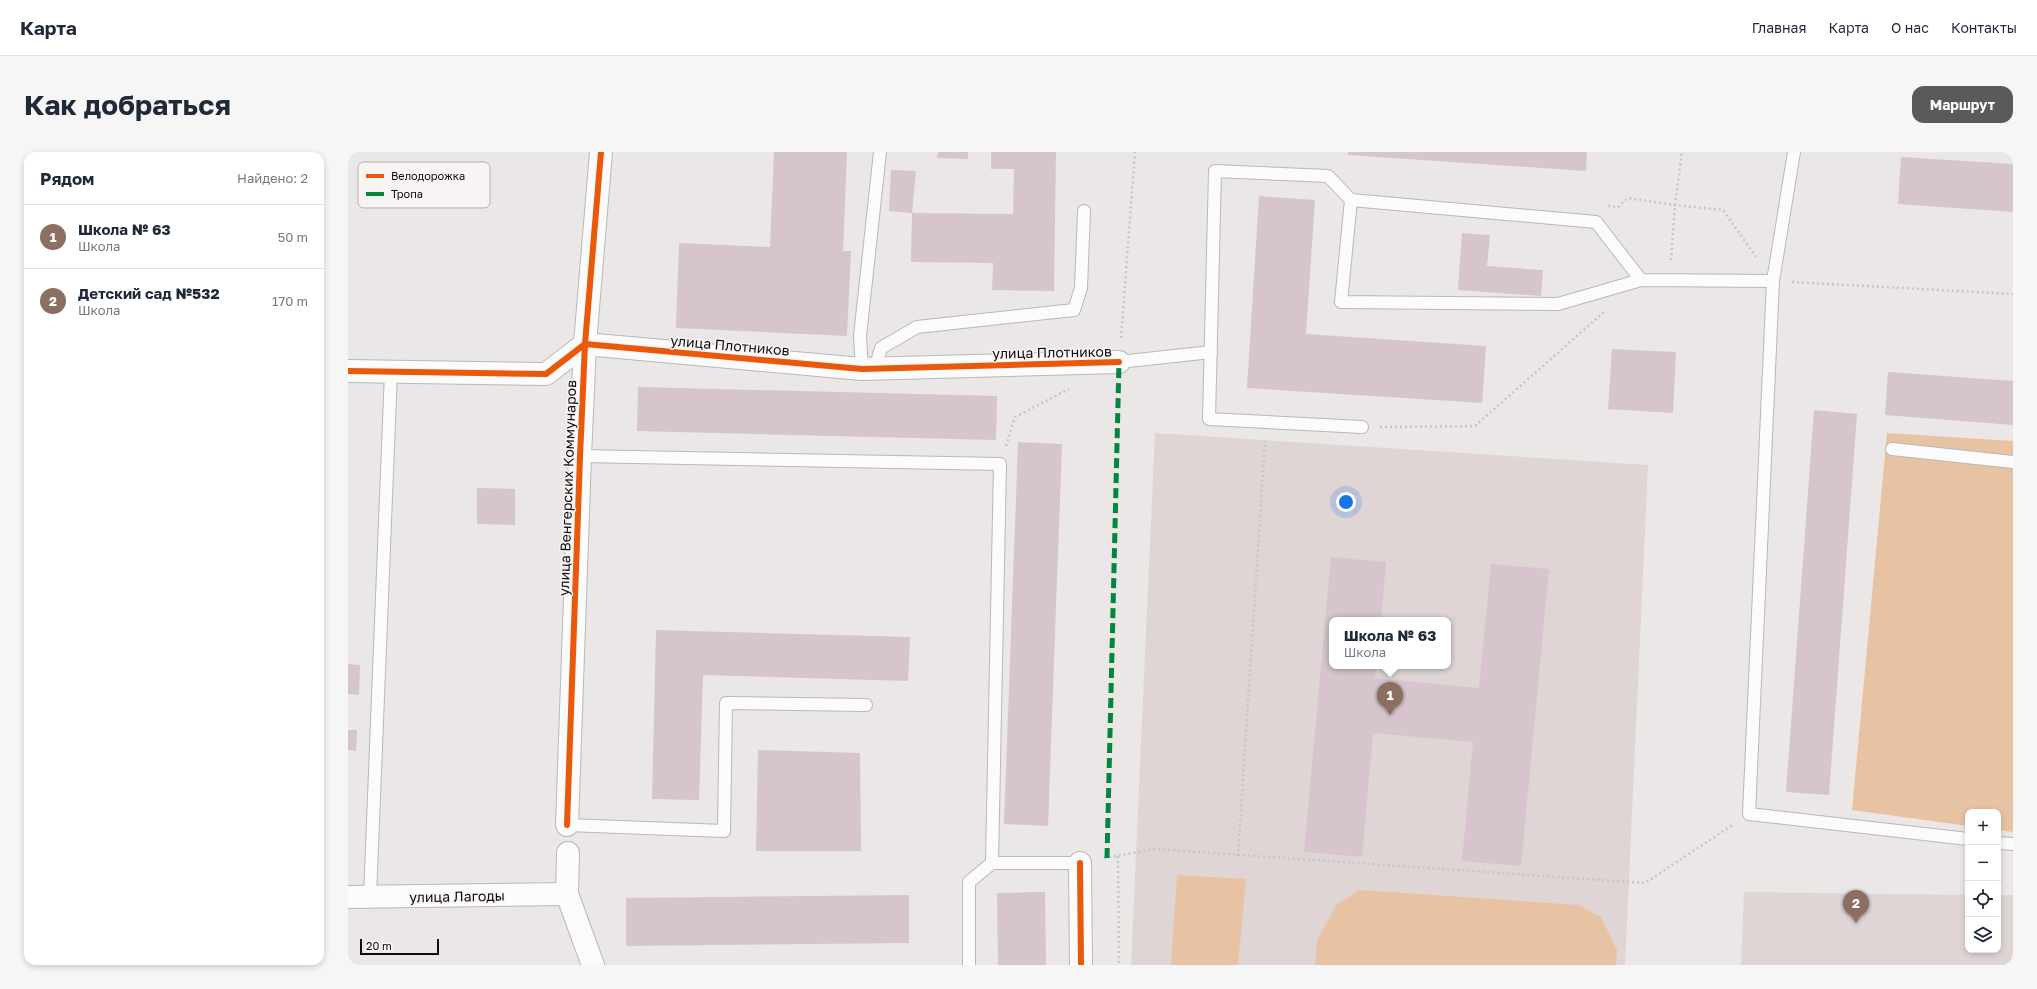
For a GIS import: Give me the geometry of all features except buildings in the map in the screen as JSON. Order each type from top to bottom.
[{"type":"street","name":"улица Венгерских Коммунаров","points":[[567,825],[580,456],[586,344],[601,152]]},
{"type":"street","name":"улица Плотников","points":[[586,344],[868,369],[1119,362]]},
{"type":"street","points":[[348,371],[546,374],[586,344]]},
{"type":"street","points":[[568,852],[567,894],[593,965]]},
{"type":"street","points":[[1080,863],[1082,965]]},
{"type":"street","name":"улица Лагоды","points":[[348,897],[567,894]]},
{"type":"lane","points":[[868,369],[860,336],[880,152]]},
{"type":"lane","points":[[1794,152],[1773,281],[1749,814],[1965,839]]},
{"type":"lane","points":[[1362,427],[1209,419],[1215,171],[1328,176],[1351,200],[1596,222],[1641,280]]},
{"type":"lane","points":[[1351,200],[1341,302],[1558,304],[1641,280],[1773,281]]},
{"type":"lane","points":[[868,369],[881,348],[917,327],[1074,310],[1082,288],[1084,211]]},
{"type":"lane","points":[[1119,362],[1211,352]]},
{"type":"lane","points":[[370,897],[391,372]]},
{"type":"lane","points":[[1892,449],[2013,462]]},
{"type":"lane","points":[[580,456],[1000,464],[992,863]]},
{"type":"lane","points":[[567,825],[724,831],[726,703],[866,705]]},
{"type":"lane","points":[[2001,843],[2013,844]]},
{"type":"lane","points":[[969,965],[969,882],[992,863],[1080,863]]},
{"type":"path","points":[[1119,362],[1135,152]]},
{"type":"path","points":[[1669,281],[1675,206],[1682,152]]},
{"type":"path","points":[[1602,205],[1618,206],[1628,198],[1675,206],[1723,210],[1773,281],[2013,294]]},
{"type":"path","points":[[1362,427],[1475,426],[1605,311]]},
{"type":"path","points":[[1000,464],[1015,417],[1071,388]]},
{"type":"path","points":[[1238,856],[1266,422]]},
{"type":"path","points":[[1080,863],[1155,849],[1238,856],[1645,883],[1749,814]]},
{"type":"path","points":[[1118,856],[1119,965]]},
{"type":"shaded area","points":[[1155,433],[1648,465],[1625,965],[1131,965]]},
{"type":"shaded area","points":[[1887,433],[2013,441],[2013,832],[2001,830],[2001,809],[1965,809],[1965,826],[1852,810]]},
{"type":"shaded area","points":[[1177,875],[1246,879],[1238,965],[1171,965]]},
{"type":"shaded area","points":[[1360,890],[1579,905],[1601,917],[1617,950],[1616,965],[1315,965],[1317,941],[1336,905]]},
{"type":"shaded area","points":[[1744,892],[1965,895],[1965,953],[2001,953],[2001,895],[2013,895],[2013,965],[1741,965]]},
{"type":"marked path","points":[[1107,858],[1119,362]]},
{"type":"cycle path","points":[[567,825],[585,344],[601,152]]},
{"type":"cycle path","points":[[348,371],[546,374],[585,344],[862,369],[1119,362]]},
{"type":"cycle path","points":[[1080,863],[1081,965]]},
{"type":"place","name":"Школа № 63","points":[[1390,715]]},
{"type":"place","name":"Детский сад №532","points":[[1856,923]]}]
